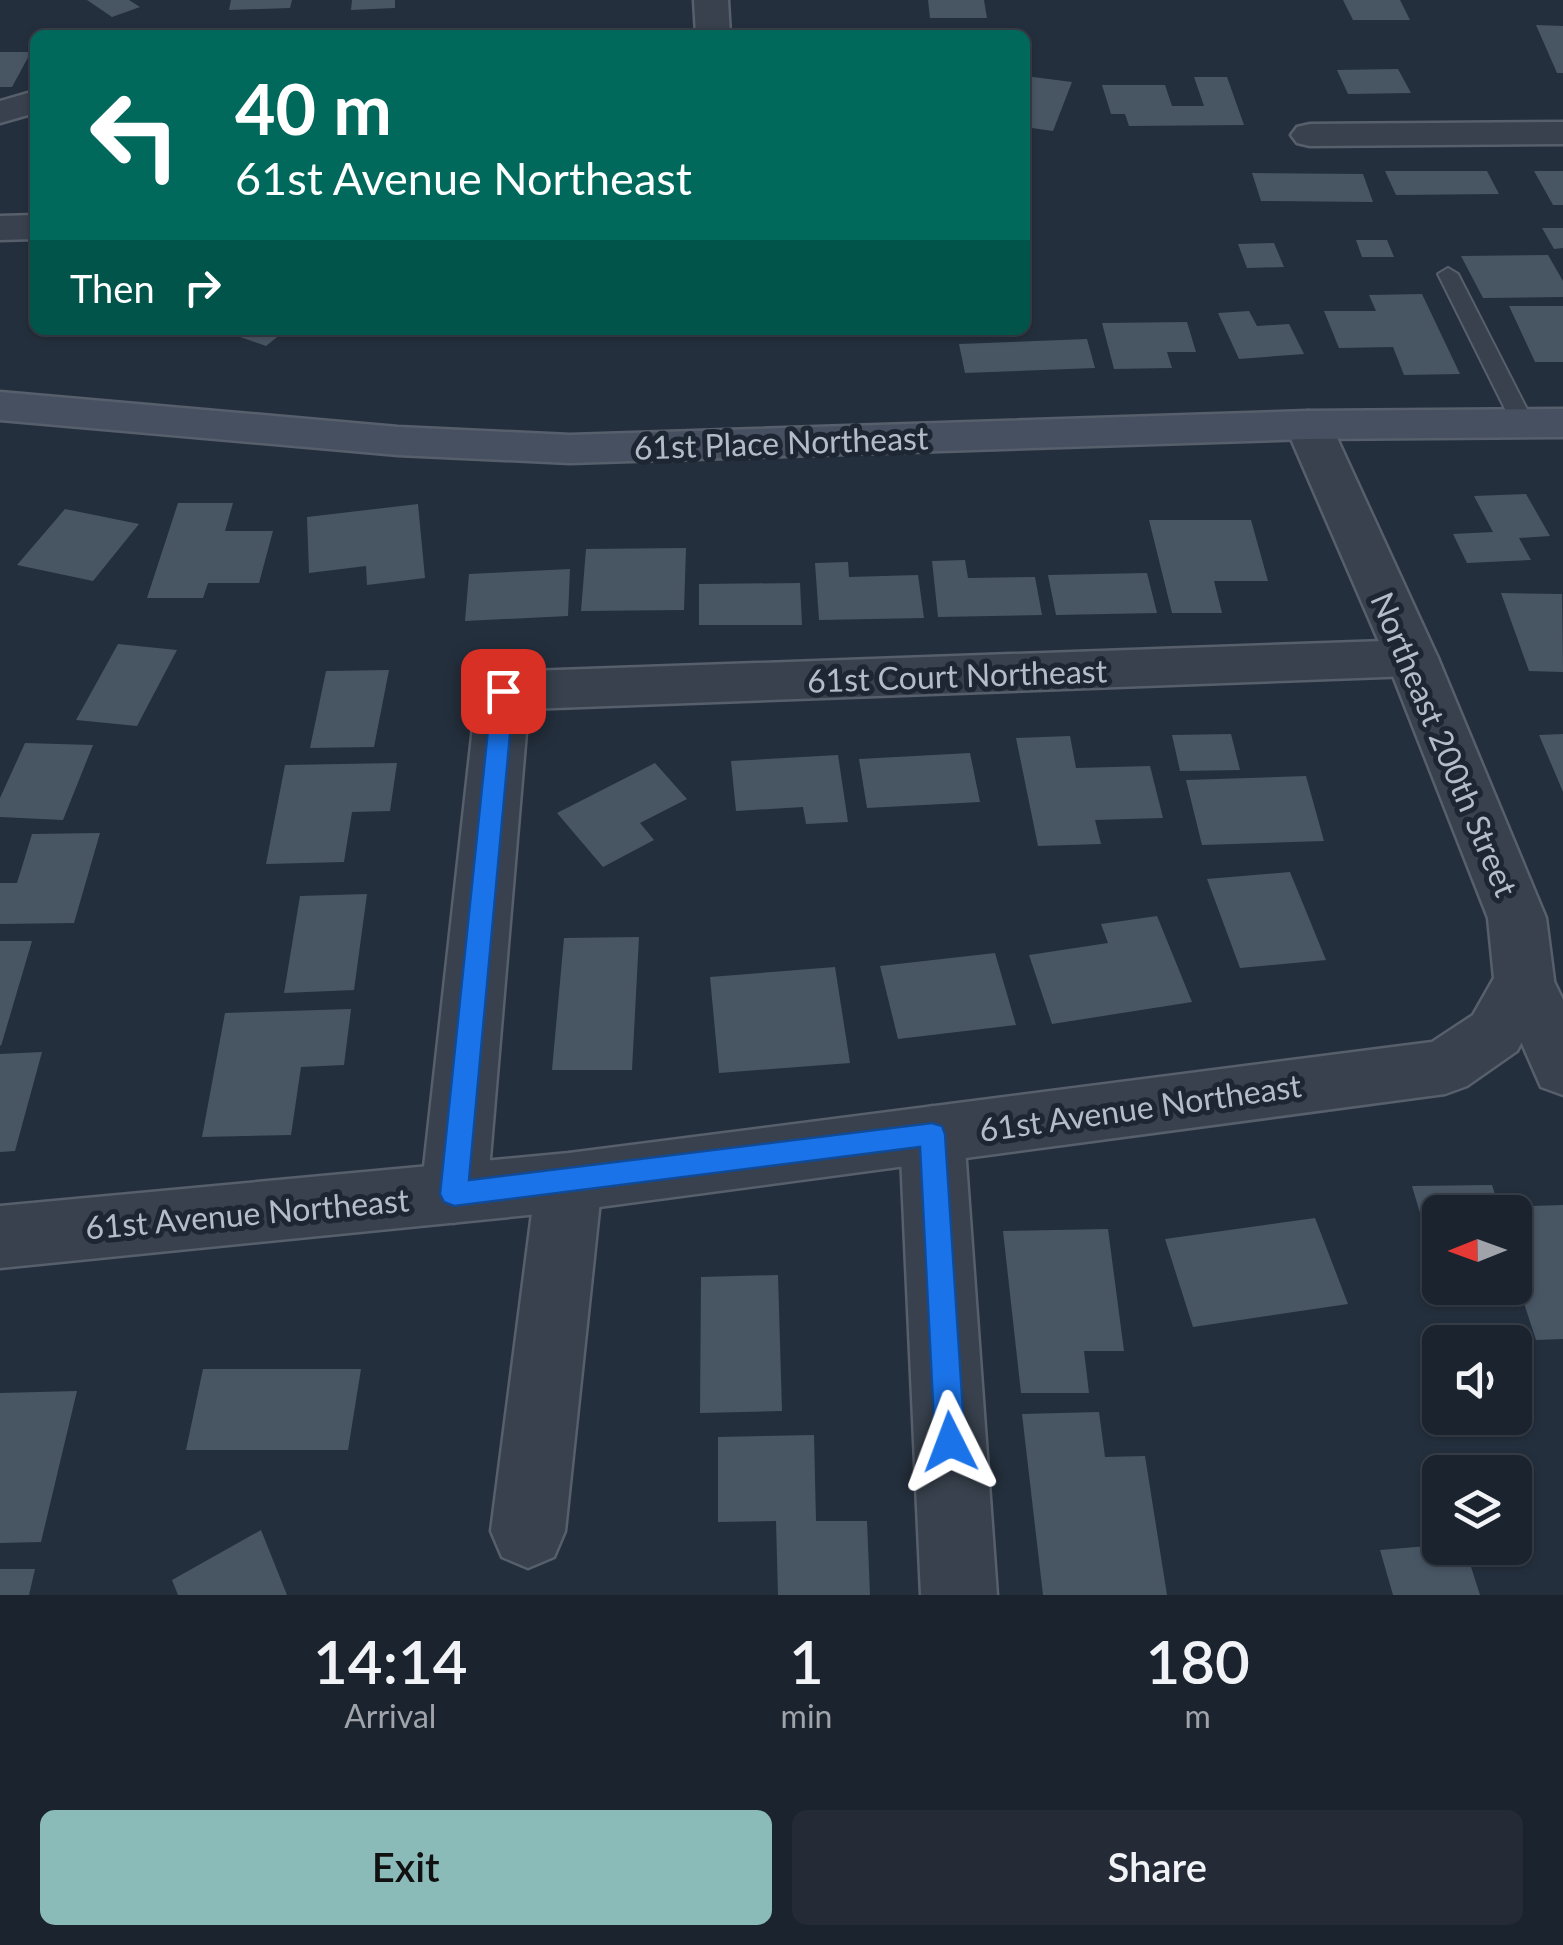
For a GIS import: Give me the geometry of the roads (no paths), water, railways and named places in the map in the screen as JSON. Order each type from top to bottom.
[{"type":"main road","name":"61st Place Northeast","points":[[0,406],[398,441],[570,450],[1308,425],[1543,423]]},
{"type":"street","points":[[710,0],[713,30]]},
{"type":"street","points":[[0,112],[30,103]]},
{"type":"street","points":[[1310,135],[1563,133]]},
{"type":"street","points":[[0,228],[30,227]]},
{"type":"street","name":"Northeast 200th Street","points":[[1308,425],[1412,658],[1517,918],[1524,980],[1563,1068]]},
{"type":"street","name":"61st Court Northeast","points":[[454,1194],[503,691],[1412,658]]},
{"type":"street","name":"61st Avenue Northeast","points":[[0,1237],[568,1182],[1444,1067],[1495,1033],[1524,980]]},
{"type":"street","points":[[932,1134],[959,1595]]},
{"type":"street","points":[[528,1531],[568,1182]]},
{"type":"lane","points":[[1448,274],[1543,423]]}]
